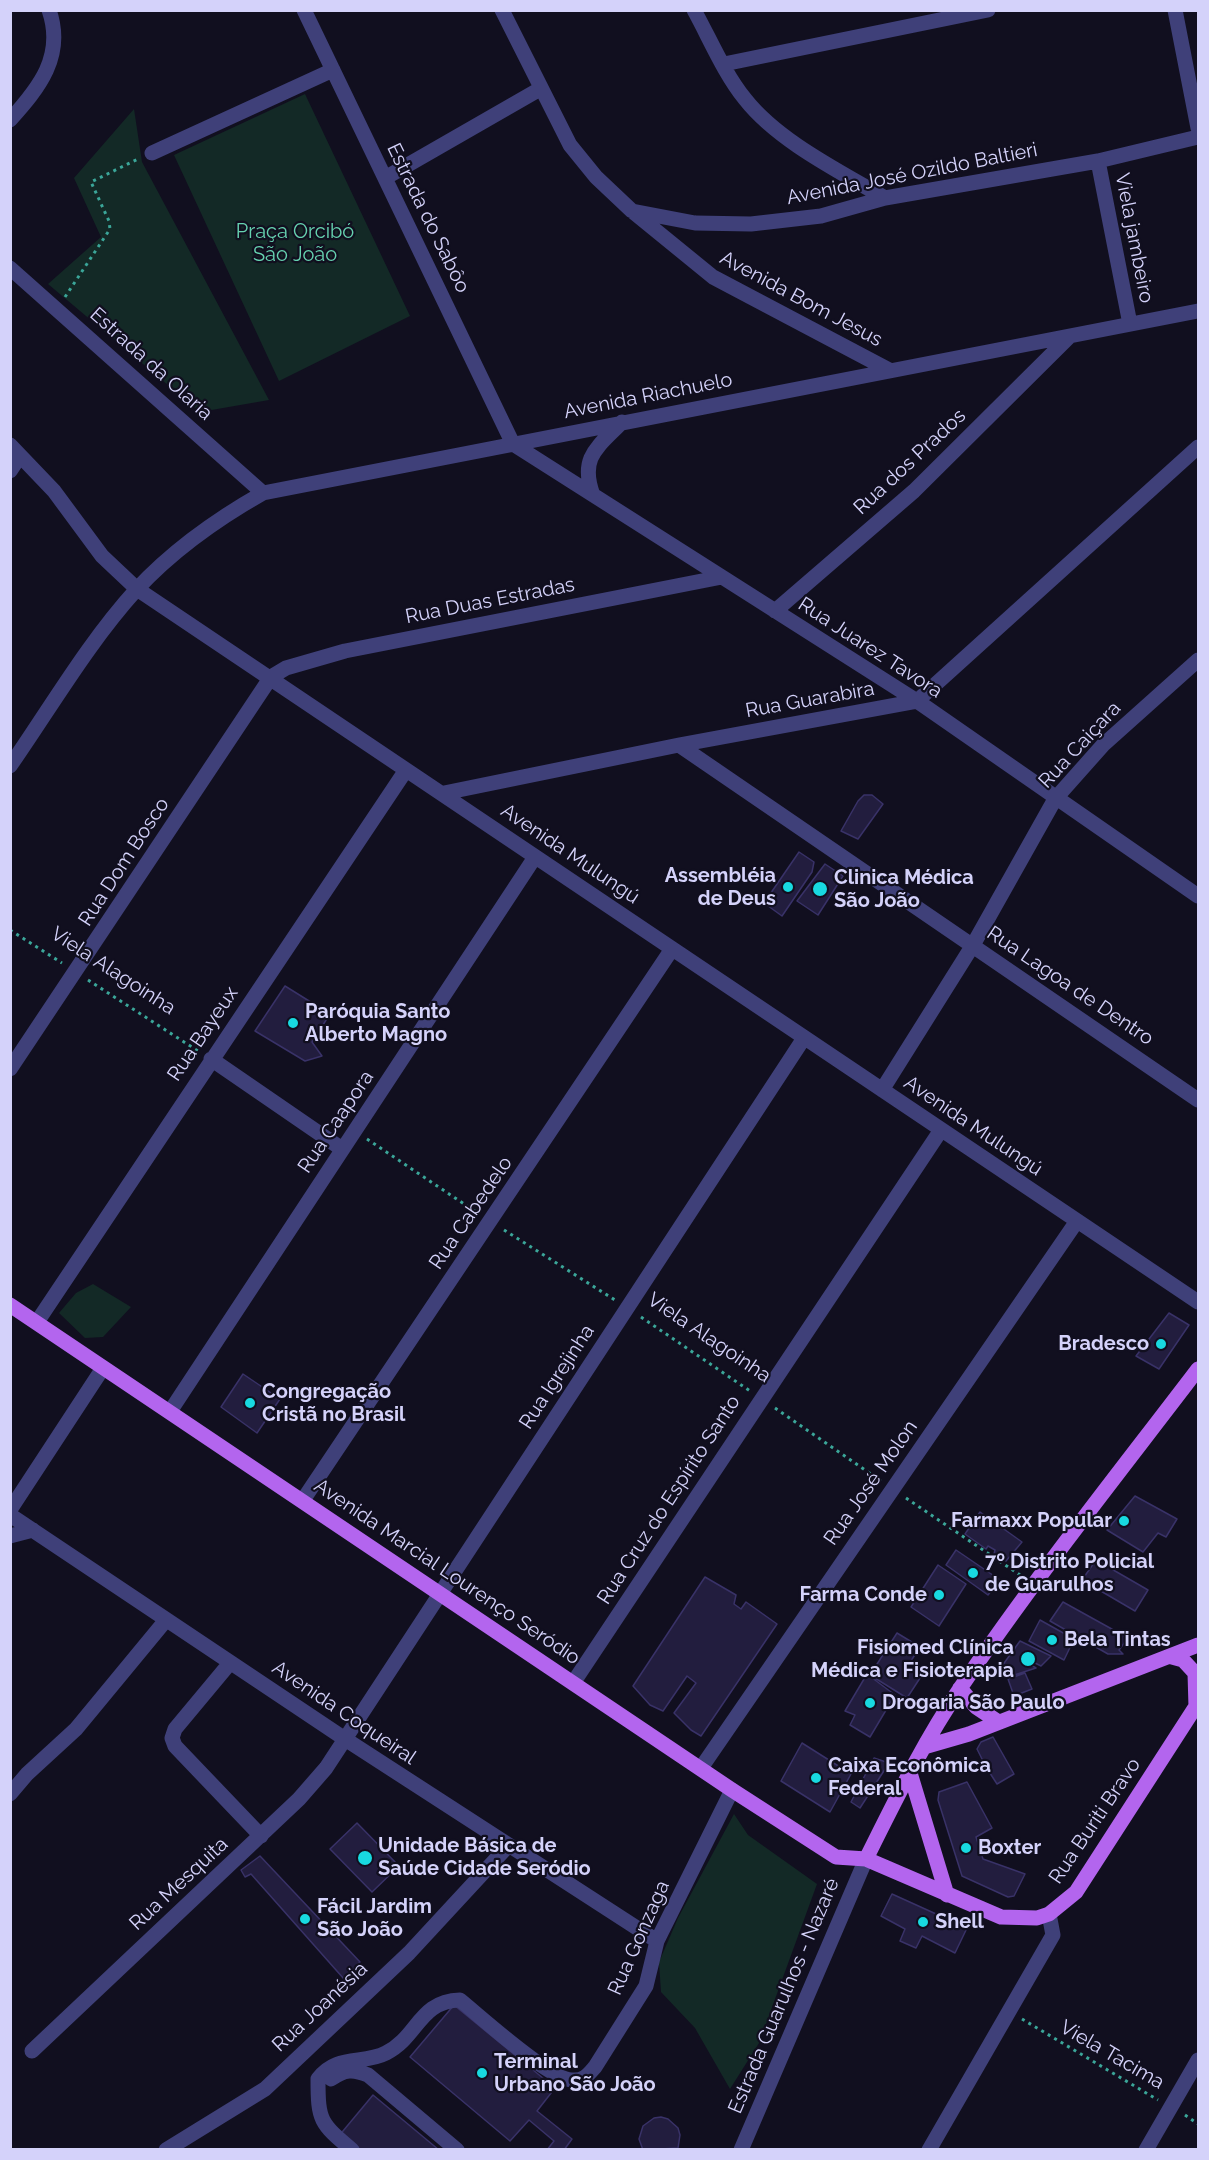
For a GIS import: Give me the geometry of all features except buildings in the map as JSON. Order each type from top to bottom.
[{"type":"main road","name":"Avenida Marcial Lourenço Seródio","points":[[10,1305],[103,1368],[171,1410],[732,1790],[836,1857],[866,1859]]},
{"type":"main road","points":[[1049,1914],[1029,1920],[1001,1917],[866,1859],[924,1747],[960,1688],[1034,1585],[1198,1369]]},
{"type":"main road","points":[[924,1747],[969,1734],[1198,1646]]},
{"type":"main road","points":[[1172,1657],[1184,1660],[1195,1673],[1197,1705]]},
{"type":"main road","points":[[960,1688],[976,1707],[998,1721]]},
{"type":"main road","name":"Rua Buriti Bravo","points":[[1049,1914],[1076,1892],[1197,1705]]},
{"type":"main road","points":[[910,1773],[947,1895]]},
{"type":"street","points":[[10,120],[39,87],[50,67],[54,48],[53,22],[49,10]]},
{"type":"street","name":"Estrada do Sabôo","points":[[304,10],[513,444]]},
{"type":"street","name":"Avenida Bom Jesus","points":[[502,10],[570,145],[596,177],[632,211],[713,277],[889,370]]},
{"type":"street","points":[[694,10],[745,99],[773,126],[821,161],[885,198]]},
{"type":"street","points":[[724,64],[988,10]]},
{"type":"street","points":[[1175,10],[1198,128]]},
{"type":"street","points":[[152,153],[333,70]]},
{"type":"street","points":[[385,178],[540,89]]},
{"type":"street","name":"Avenida José Ozildo Baltieri","points":[[632,211],[695,223],[751,224],[821,216],[885,198],[1098,161],[1198,137]]},
{"type":"street","name":"Viela jambeiro","points":[[1098,161],[1130,324]]},
{"type":"street","name":"Estrada da Olaria","points":[[10,268],[263,492]]},
{"type":"street","name":"Avenida Riachuelo","points":[[10,766],[106,626],[137,589],[212,524],[263,492],[889,370],[1068,338],[1198,311]]},
{"type":"street","name":"Rua dos Prados","points":[[775,611],[914,491],[1068,338]]},
{"type":"street","points":[[593,495],[587,474],[590,456],[622,422]]},
{"type":"street","name":"Rua Juarez Tavora","points":[[513,444],[916,702],[1055,799],[1197,893]]},
{"type":"street","points":[[916,702],[1198,447]]},
{"type":"street","points":[[10,471],[16,450]]},
{"type":"street","name":"Avenida Mulungú","points":[[16,450],[54,491],[102,556],[137,589],[406,770],[444,793],[1198,1302]]},
{"type":"street","name":"Rua Duas Estradas","points":[[271,677],[286,668],[345,651],[722,577]]},
{"type":"street","name":"Rua Caiçara","points":[[882,1090],[973,945],[1055,799],[1103,746],[1198,660]]},
{"type":"street","name":"Rua Dom Bosco","points":[[10,1069],[77,973],[271,677]]},
{"type":"street","name":"Rua Guarabira","points":[[444,793],[679,745],[916,702]]},
{"type":"street","name":"Rua Lagoa de Dentro","points":[[679,745],[1198,1100]]},
{"type":"street","name":"Rua Bayeux","points":[[38,1322],[211,1059],[406,770]]},
{"type":"street","name":"Rua Caapora","points":[[171,1410],[536,857]]},
{"type":"street","name":"Rua Cabedelo","points":[[303,1500],[672,949]]},
{"type":"street","name":"Rua Igrejinha","points":[[345,1739],[804,1038]]},
{"type":"street","points":[[211,1059],[342,1149]]},
{"type":"street","name":"Rua Cruz do Espírito Santo","points":[[573,1683],[941,1130]]},
{"type":"street","name":"Rua José Molon","points":[[700,1768],[1077,1221]]},
{"type":"street","points":[[10,1510],[103,1368]]},
{"type":"street","name":"Avenida Coqueiral","points":[[10,1515],[345,1739],[657,1941]]},
{"type":"street","points":[[10,1536],[33,1530]]},
{"type":"street","points":[[10,1794],[27,1774],[76,1729],[166,1620]]},
{"type":"street","points":[[230,1663],[175,1729],[172,1738],[176,1746],[261,1836]]},
{"type":"street","name":"Rua Mesquita","points":[[32,2051],[299,1799],[345,1739]]},
{"type":"street","name":"Rua Gonzaga","points":[[318,2094],[318,2079],[323,2072],[342,2062],[386,2053],[434,2006],[444,2000],[460,2000],[553,2074],[572,2080],[585,2078],[595,2067],[646,1986],[657,1941],[732,1790]]},
{"type":"street","name":"Rua Joanésia","points":[[166,2150],[265,2089],[409,1953],[508,1846]]},
{"type":"street","name":"Estrada Guarulhos - Nazaré","points":[[741,2150],[866,1859]]},
{"type":"street","points":[[929,2150],[1053,1935],[1049,1914]]},
{"type":"street","points":[[1146,2150],[1198,2060]]},
{"type":"street","points":[[351,2150],[326,2128],[319,2114],[318,2094],[329,2080],[342,2071],[361,2073],[457,2150]]},
{"type":"path","points":[[57,309],[110,229],[109,221],[91,182],[152,153]]},
{"type":"path","name":"Viela Alagoinha","points":[[10,930],[211,1059]]},
{"type":"path","name":"Viela Alagoinha","points":[[355,1131],[490,1221],[627,1308],[1034,1585]]},
{"type":"path","name":"Viela Tacima","points":[[1009,2012],[1198,2124]]},
{"type":"green space","name":"Praça Orcibó São João","points":[[305,94],[410,316],[279,381],[174,155]]},
{"type":"green space","points":[[134,109],[142,162],[269,400],[200,412],[48,284],[101,237],[74,178]]},
{"type":"green space","points":[[93,1284],[131,1307],[103,1337],[85,1338],[59,1313],[76,1293]]},
{"type":"green space","points":[[734,1814],[748,1835],[817,1884],[759,2043],[730,2089],[695,2028],[661,1992],[659,1962],[678,1918]]},
{"type":"place","name":"Assembléia de Deus","points":[[788,887]]},
{"type":"place","name":"Clinica Médica São João","points":[[820,889]]},
{"type":"place","name":"Paróquia Santo Alberto Magno","points":[[293,1023]]},
{"type":"place","name":"Bradesco","points":[[1161,1344]]},
{"type":"place","name":"Congregação Cristã no Brasil","points":[[250,1403]]},
{"type":"place","name":"Farmaxx Popular","points":[[1124,1521]]},
{"type":"place","name":"7º Distrito Policial de Guarulhos","points":[[973,1573]]},
{"type":"place","name":"Farma Conde","points":[[939,1595]]},
{"type":"place","name":"Bela Tintas","points":[[1052,1640]]},
{"type":"place","name":"Fisiomed Clínica Médica e Fisioterapia","points":[[1028,1659]]},
{"type":"place","name":"Drogaria São Paulo","points":[[870,1703]]},
{"type":"place","name":"Caixa Econômica Federal","points":[[816,1778]]},
{"type":"place","name":"Boxter","points":[[966,1848]]},
{"type":"place","name":"Unidade Básica de Saúde Cidade Seródio","points":[[365,1858]]},
{"type":"place","name":"Fácil Jardim São João","points":[[305,1919]]},
{"type":"place","name":"Shell","points":[[923,1922]]},
{"type":"place","name":"Terminal Urbano São João","points":[[482,2073]]}]
